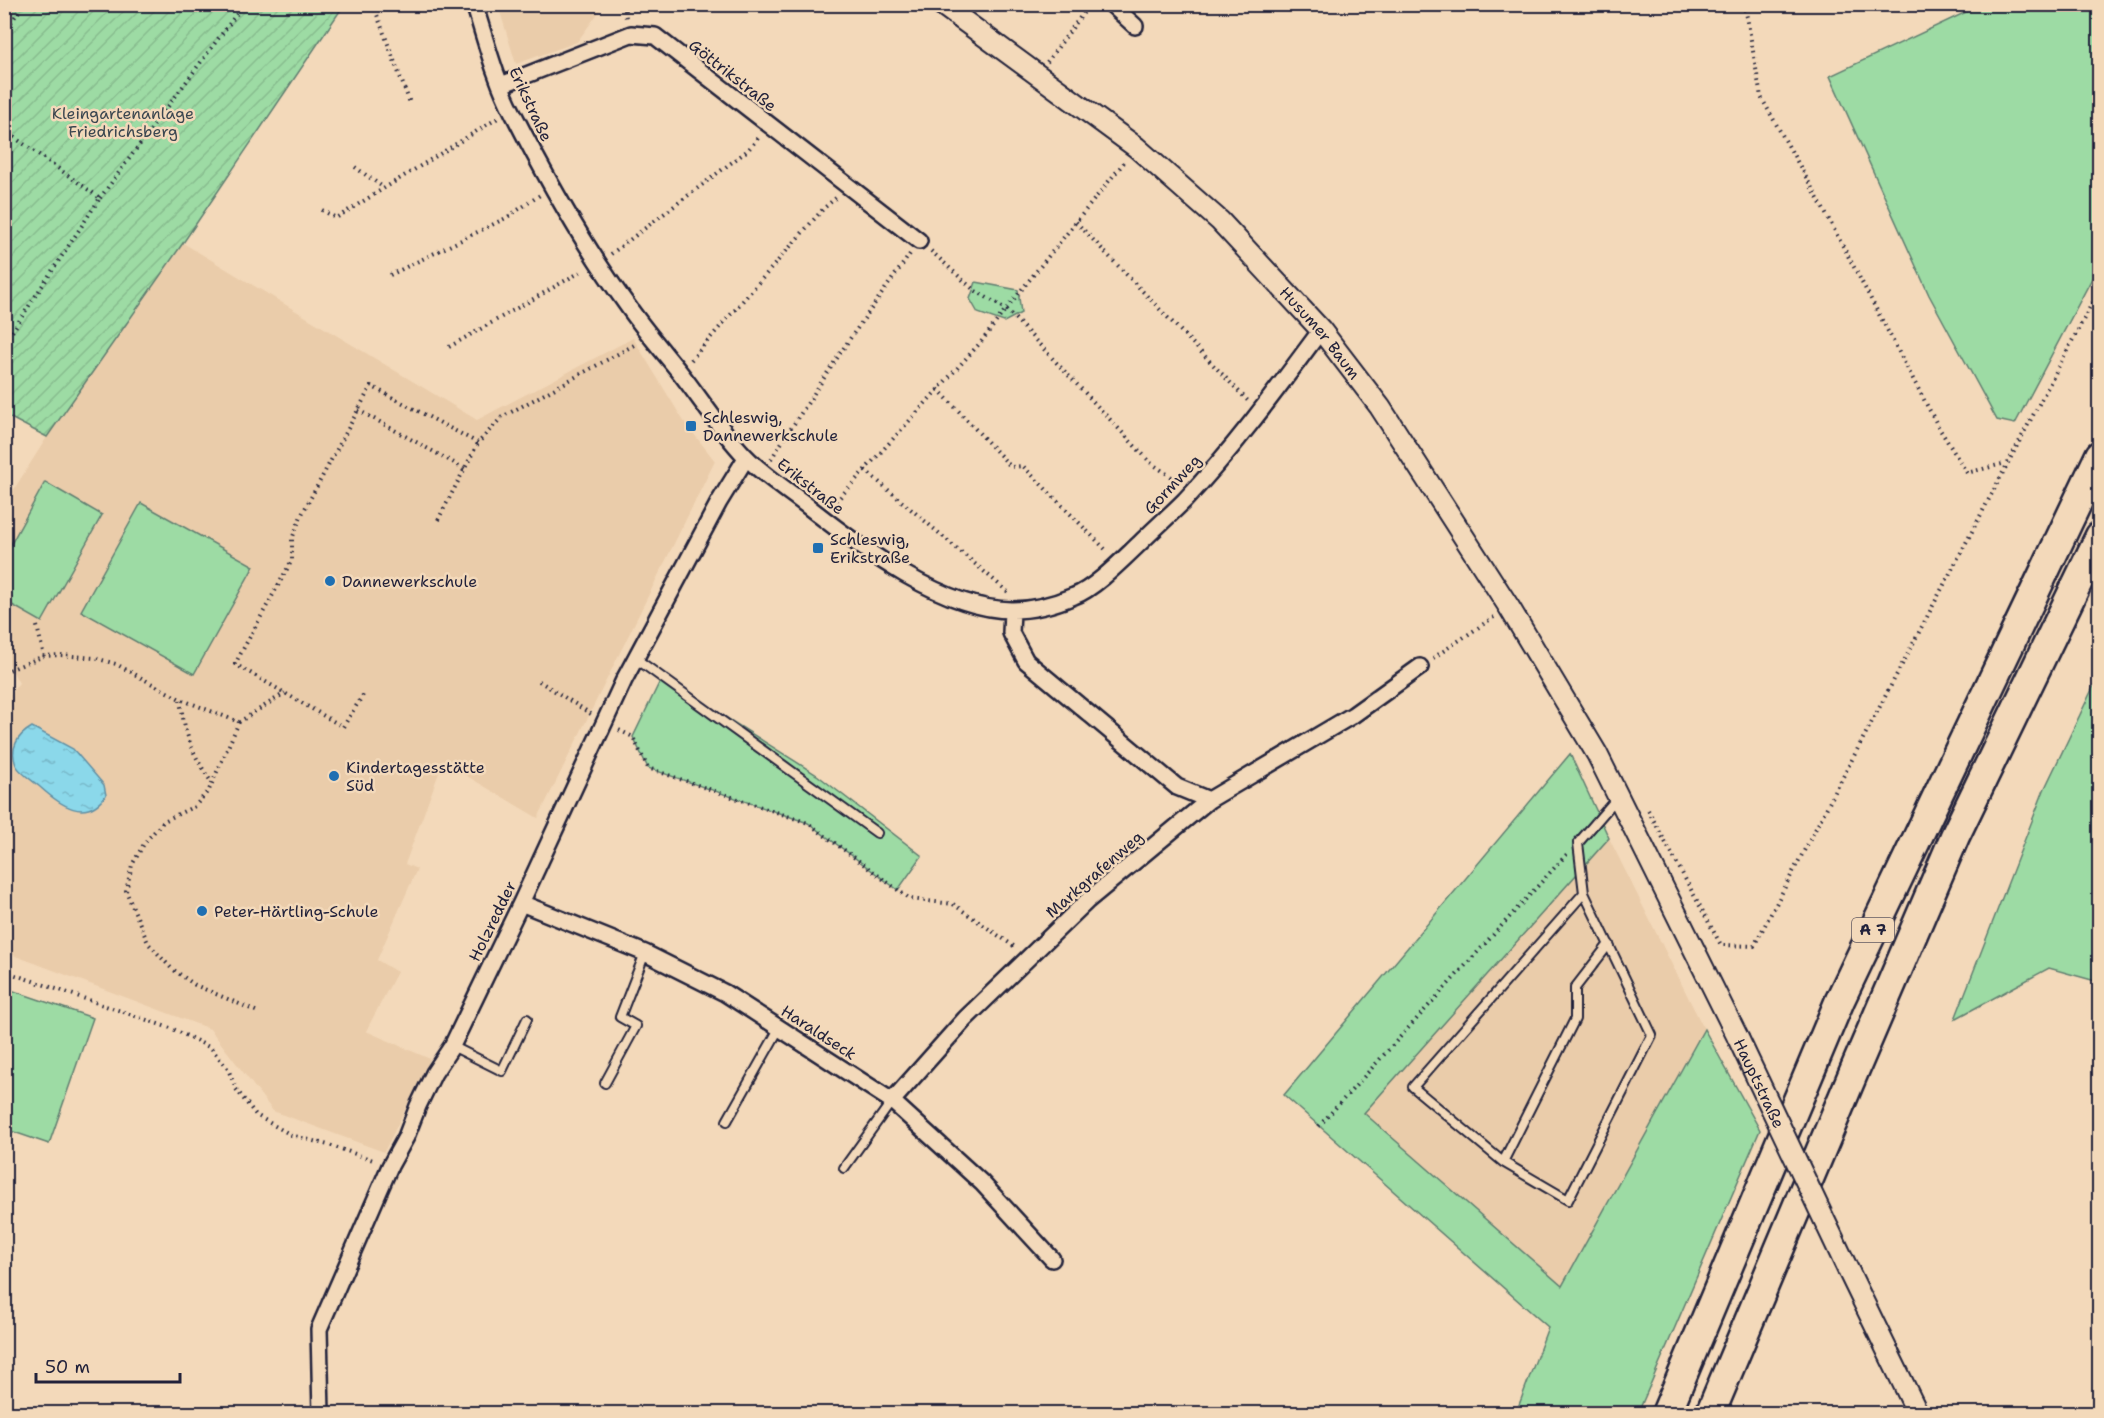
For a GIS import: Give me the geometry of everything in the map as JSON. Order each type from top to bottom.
[{"type":"highway","name":"A 7","points":[[1666,1413],[1840,1000],[2100,454]]},
{"type":"highway","name":"A 7","points":[[1710,1413],[1955,836],[2100,536]]},
{"type":"street","name":"Erikstraße","points":[[474,4],[511,110],[597,262],[708,413],[746,458],[864,549],[934,590],[974,604],[1012,610]]},
{"type":"street","name":"Husumer Baum","points":[[941,4],[1136,147],[1220,221],[1321,330],[1380,407],[1509,607],[1597,754]]},
{"type":"street","points":[[1111,4],[1135,26]]},
{"type":"street","name":"Göttrikstraße","points":[[501,85],[631,34],[655,36],[919,241]]},
{"type":"street","name":"Gormweg","points":[[1012,610],[1044,606],[1078,595],[1119,563],[1192,492],[1259,412],[1321,330]]},
{"type":"street","name":"Holzredder","points":[[321,1413],[319,1329],[390,1166],[406,1137],[417,1106],[434,1073],[452,1046],[636,658],[719,502],[746,458]]},
{"type":"street","points":[[1012,610],[1011,633],[1026,661],[1177,787],[1209,800]]},
{"type":"street","name":"Markgrafenweg","points":[[892,1101],[965,1019],[1087,901],[1209,800],[1353,715],[1420,667]]},
{"type":"street","name":"Hauptstraße","points":[[1597,754],[1738,1038],[1918,1413]]},
{"type":"street","name":"Haraldseck","points":[[521,903],[645,953],[725,993],[892,1101],[982,1183],[1052,1259]]},
{"type":"lane","points":[[636,658],[877,833]]},
{"type":"lane","points":[[1584,893],[1413,1087],[1503,1162],[1568,1200],[1652,1035],[1584,893],[1578,843],[1618,797]]},
{"type":"lane","points":[[1503,1162],[1575,1019],[1575,988],[1609,944]]},
{"type":"lane","points":[[605,1083],[636,1026],[620,1017],[645,953]]},
{"type":"lane","points":[[452,1046],[502,1071],[527,1019]]},
{"type":"lane","points":[[727,1121],[780,1028]]},
{"type":"lane","name":"Markgrafenweg","points":[[844,1168],[892,1101]]},
{"type":"path","points":[[4,32],[24,4]]},
{"type":"path","points":[[4,344],[100,198],[244,4]]},
{"type":"path","points":[[373,4],[410,103]]},
{"type":"path","points":[[1038,74],[1090,4]]},
{"type":"path","points":[[1743,4],[1761,97],[1822,206],[1939,428],[1967,472],[2007,463]]},
{"type":"path","points":[[322,210],[336,218],[511,110]]},
{"type":"path","points":[[449,347],[614,252],[748,150],[769,126]]},
{"type":"path","points":[[4,130],[100,198]]},
{"type":"path","points":[[822,518],[981,342],[1136,147]]},
{"type":"path","points":[[355,167],[384,188]]},
{"type":"path","points":[[680,372],[824,208],[850,186]]},
{"type":"path","points":[[390,275],[506,218],[553,187]]},
{"type":"path","points":[[1076,222],[1259,412]]},
{"type":"path","points":[[763,471],[849,340],[919,241],[974,290],[1006,309],[1151,463],[1192,492]]},
{"type":"path","points":[[1618,797],[1643,800],[1721,945],[1754,946],[2100,288]]},
{"type":"path","points":[[438,520],[478,443],[502,417],[651,337]]},
{"type":"path","points":[[363,695],[343,726],[235,664],[292,560],[292,539],[301,516],[371,386],[478,443]]},
{"type":"path","points":[[938,389],[1011,467],[1023,466],[1119,563]]},
{"type":"path","points":[[358,410],[465,469]]},
{"type":"path","points":[[865,470],[1008,592],[1012,610]]},
{"type":"path","points":[[1420,667],[1509,607]]},
{"type":"path","points":[[37,626],[44,656]]},
{"type":"path","points":[[4,672],[44,656],[95,658],[116,663],[180,699],[239,722]]},
{"type":"path","points":[[539,681],[604,722],[633,737],[648,768],[808,823],[910,899],[953,904],[1029,957]]},
{"type":"path","points":[[258,1012],[195,985],[171,968],[148,943],[126,891],[132,865],[145,842],[164,821],[195,806],[209,790],[239,722],[285,693]]},
{"type":"path","points":[[180,699],[184,730],[198,761],[212,783]]},
{"type":"path","points":[[1319,1126],[1578,843]]},
{"type":"path","points":[[4,971],[173,1029],[211,1048],[228,1069],[236,1089],[256,1115],[291,1135],[390,1166]]},
{"type":"shaded area","points":[[498,4],[604,5],[577,42],[516,64]]},
{"type":"shaded area","name":"Dannewerkschule","points":[[183,243],[477,420],[633,338],[683,420],[715,461],[538,818],[443,762],[405,864],[417,869],[377,960],[397,972],[366,1031],[430,1059],[384,1152],[273,1111],[210,1029],[5,952],[5,701],[19,683],[5,657],[4,505],[47,437]]},
{"type":"shaded area","points":[[1609,838],[1704,1029],[1562,1286],[1363,1113]]},
{"type":"green space","name":"Kleingartenanlage Friedrichsberg","points":[[4,5],[344,5],[183,243],[47,437],[5,415]]},
{"type":"green space","points":[[1981,5],[2099,5],[2099,265],[2015,424],[1997,420],[1929,295],[1830,76]]},
{"type":"green space","points":[[976,282],[1018,290],[1021,313],[1004,322],[978,313],[970,299]]},
{"type":"green space","points":[[45,482],[102,515],[42,622],[5,601],[5,555]]},
{"type":"green space","points":[[141,503],[254,566],[194,674],[81,611]]},
{"type":"green space","points":[[662,677],[817,775],[922,856],[898,890],[808,823],[648,768],[633,737]]},
{"type":"green space","points":[[2098,677],[2099,982],[2049,968],[1955,1019],[2044,790]]},
{"type":"green space","points":[[1570,754],[1609,838],[1364,1113],[1562,1286],[1704,1029],[1760,1130],[1638,1413],[1516,1413],[1548,1327],[1284,1095]]},
{"type":"green space","points":[[5,988],[93,1018],[49,1144],[5,1129]]},
{"type":"water","points":[[32,727],[73,749],[104,785],[106,795],[98,804],[90,809],[73,809],[56,800],[20,771],[14,759],[14,748],[19,738]]},
{"type":"place","name":"Schleswig, Dannewerkschule","points":[[691,426]]},
{"type":"place","name":"Schleswig, Erikstraße","points":[[818,548]]},
{"type":"place","name":"Dannewerkschule","points":[[330,581]]},
{"type":"place","name":"Kindertagesstätte Süd","points":[[334,776]]},
{"type":"place","name":"Peter-Härtling-Schule","points":[[202,911]]}]
